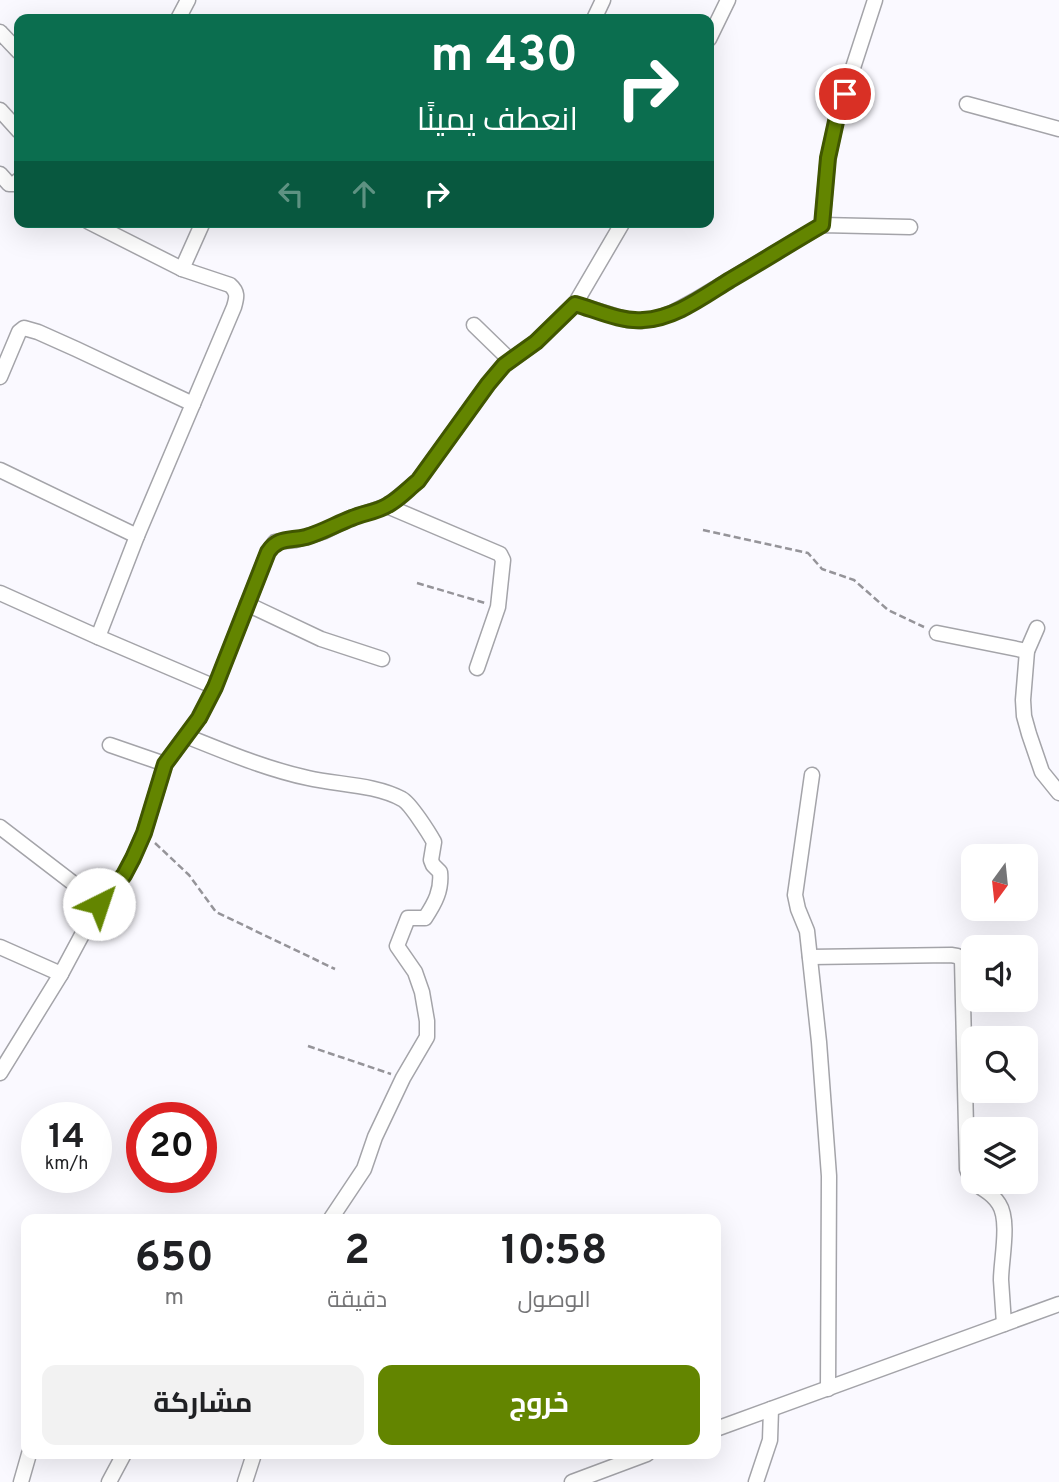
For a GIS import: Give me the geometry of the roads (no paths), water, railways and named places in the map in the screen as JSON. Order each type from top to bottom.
[{"type":"street","points":[[714,29],[728,0]]},
{"type":"street","points":[[822,225],[828,158],[837,117],[876,0]]},
{"type":"street","points":[[0,32],[14,47]]},
{"type":"street","points":[[967,104],[1059,129]]},
{"type":"street","points":[[0,110],[14,125]]},
{"type":"street","points":[[0,174],[9,184],[14,182]]},
{"type":"street","points":[[575,304],[628,320],[654,319],[694,301],[822,225],[910,227]]},
{"type":"street","points":[[98,638],[237,294],[230,285],[182,269],[101,228]]},
{"type":"street","points":[[182,269],[200,228]]},
{"type":"street","points":[[0,1073],[61,975],[99,904],[124,875],[133,858],[144,833],[165,764],[199,718],[215,687],[268,552],[275,542],[295,540],[325,531],[351,518],[387,506],[418,481],[488,384],[510,360],[536,342],[575,304],[619,228]]},
{"type":"street","points":[[474,325],[510,360]]},
{"type":"street","points":[[0,377],[19,332],[24,328],[76,349],[193,404]]},
{"type":"street","points":[[0,470],[137,536]]},
{"type":"street","points":[[387,506],[500,554],[503,568],[498,607],[477,668]]},
{"type":"street","points":[[0,593],[215,687]]},
{"type":"street","points":[[247,604],[321,639],[382,659]]},
{"type":"street","points":[[1037,628],[1027,650],[1024,716],[1042,772],[1059,793]]},
{"type":"street","points":[[937,633],[1027,650]]},
{"type":"street","points":[[186,736],[254,762],[307,778],[385,792],[402,799],[434,844],[431,860],[440,872],[440,891],[425,918],[408,918],[397,943],[398,949],[415,972],[422,992],[428,1021],[425,1042],[402,1078],[375,1137],[364,1169],[334,1214]]},
{"type":"street","points":[[110,745],[165,764]]},
{"type":"street","points":[[811,775],[795,895],[807,931],[829,1176],[828,1389]]},
{"type":"street","points":[[0,827],[99,904]]},
{"type":"street","points":[[0,947],[61,975]]},
{"type":"street","points":[[810,957],[951,955],[962,960],[967,1169],[976,1185],[991,1194],[1001,1205],[1004,1222],[1004,1324]]},
{"type":"street","points":[[721,1427],[1059,1304]]},
{"type":"street","points":[[756,1482],[770,1440],[771,1409]]},
{"type":"street","points":[[20,1482],[27,1459]]},
{"type":"street","points":[[108,1482],[121,1459]]},
{"type":"street","points":[[245,1482],[252,1459]]},
{"type":"street","points":[[572,1482],[634,1459]]}]
